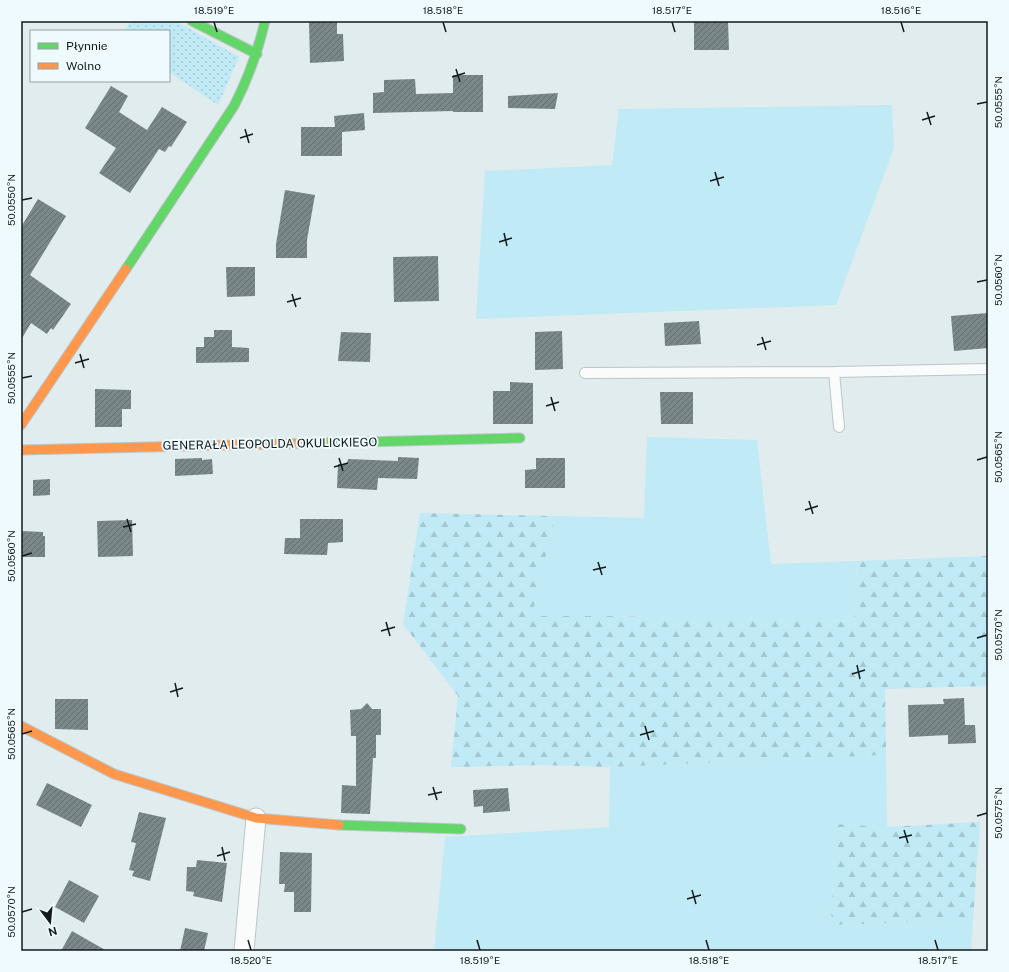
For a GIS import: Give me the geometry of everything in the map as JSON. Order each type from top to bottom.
[{"type":"street","points":[[192,21],[257,54]]},
{"type":"street","points":[[21,425],[228,117],[242,91],[257,54],[266,21]]},
{"type":"street","name":"GENERAŁA LEOPOLDA OKULICKIEGO","points":[[21,450],[520,438]]},
{"type":"street","points":[[21,726],[114,774],[256,818],[345,826],[461,829]]},
{"type":"street","points":[[244,951],[256,818]]},
{"type":"lane","points":[[584,373],[834,372],[988,369]]},
{"type":"lane","points":[[834,372],[839,427]]},
{"type":"green space","points":[[130,21],[176,21],[239,57],[218,105],[170,73],[170,30],[126,30]]},
{"type":"green space","points":[[892,105],[894,148],[836,305],[476,319],[485,171],[612,165],[619,109]]},
{"type":"green space","points":[[647,437],[757,440],[771,564],[857,561],[854,622],[610,616],[531,616],[555,516],[644,518]]},
{"type":"green space","points":[[420,513],[555,516],[532,616],[609,616],[854,622],[857,561],[988,556],[988,686],[885,689],[886,755],[610,767],[543,765],[451,767],[458,696],[403,624]]},
{"type":"green space","points":[[886,755],[887,827],[835,824],[831,925],[973,920],[971,951],[434,951],[445,837],[609,827],[610,767]]},
{"type":"green space","points":[[980,822],[973,920],[831,925],[835,824],[887,827]]},
{"type":"building","points":[[309,21],[337,21],[337,34],[343,34],[344,61],[310,63]]},
{"type":"building","points":[[728,21],[729,50],[694,50],[694,22]]},
{"type":"building","points":[[453,75],[483,75],[483,112],[453,111],[373,113],[373,93],[384,92],[384,80],[415,79],[416,94],[453,93]]},
{"type":"building","points":[[111,86],[128,96],[119,112],[147,130],[162,107],[187,122],[171,147],[169,146],[165,152],[159,149],[130,193],[99,173],[116,148],[85,128]]},
{"type":"building","points":[[558,93],[555,109],[508,108],[508,96]]},
{"type":"building","points":[[364,113],[365,130],[342,132],[342,156],[301,156],[301,127],[335,127],[334,116]]},
{"type":"building","points":[[285,190],[315,195],[307,240],[307,258],[276,258],[276,244]]},
{"type":"building","points":[[38,199],[66,216],[30,275],[71,304],[53,330],[51,328],[47,334],[31,323],[21,340],[21,227]]},
{"type":"building","points":[[438,256],[439,301],[394,302],[393,257]]},
{"type":"building","points":[[226,267],[255,267],[255,296],[227,297]]},
{"type":"building","points":[[988,313],[988,348],[954,351],[951,316]]},
{"type":"building","points":[[699,321],[701,344],[665,346],[664,323]]},
{"type":"building","points":[[214,330],[232,330],[232,347],[249,348],[249,362],[196,363],[196,347],[204,347],[204,337],[214,337]]},
{"type":"building","points":[[562,331],[563,369],[535,370],[535,332]]},
{"type":"building","points":[[341,332],[371,333],[370,362],[338,361]]},
{"type":"building","points":[[510,382],[533,383],[533,424],[493,424],[493,391],[510,391]]},
{"type":"building","points":[[95,389],[131,390],[131,409],[122,409],[122,427],[95,427]]},
{"type":"building","points":[[660,392],[693,392],[693,424],[661,424]]},
{"type":"building","points":[[398,457],[419,458],[417,479],[378,478],[377,490],[337,488],[338,464],[347,464],[348,459],[398,461]]},
{"type":"building","points":[[202,458],[202,460],[212,459],[213,474],[175,476],[175,459]]},
{"type":"building","points":[[536,458],[565,458],[565,488],[525,488],[525,470],[536,469]]},
{"type":"building","points":[[50,479],[50,495],[33,496],[33,480]]},
{"type":"building","points":[[300,519],[343,519],[343,542],[328,543],[327,555],[284,554],[285,538],[300,538]]},
{"type":"building","points":[[132,520],[133,556],[98,557],[97,521]]},
{"type":"building","points":[[21,531],[43,532],[43,536],[45,536],[45,557],[21,557]]},
{"type":"building","points":[[964,698],[965,725],[975,725],[976,743],[948,744],[948,735],[909,737],[908,705],[944,704],[943,699]]},
{"type":"building","points":[[55,699],[88,699],[88,730],[55,729]]},
{"type":"building","points":[[367,703],[372,709],[381,709],[381,735],[376,735],[376,758],[373,758],[370,814],[341,813],[342,785],[356,786],[356,736],[351,736],[350,710],[361,709]]},
{"type":"building","points":[[47,783],[92,805],[81,827],[36,805]]},
{"type":"building","points":[[508,788],[510,811],[483,813],[483,806],[474,807],[473,790]]},
{"type":"building","points":[[139,812],[166,818],[150,881],[132,876],[134,871],[129,870],[136,843],[131,842]]},
{"type":"building","points":[[280,852],[312,853],[311,912],[294,912],[294,892],[284,892],[285,884],[279,884]]},
{"type":"building","points":[[197,860],[227,863],[222,902],[193,896],[194,892],[186,891],[187,867],[196,867]]},
{"type":"building","points":[[69,880],[99,896],[84,923],[55,907]]},
{"type":"building","points":[[185,928],[208,933],[204,951],[180,951]]},
{"type":"building","points":[[72,931],[107,951],[61,951]]},
{"type":"traffic: fast","points":[[192,21],[257,54]]},
{"type":"traffic: fast","points":[[126,269],[234,106],[252,65],[265,21]]},
{"type":"traffic: fast","points":[[323,443],[520,438]]},
{"type":"traffic: fast","points":[[339,825],[461,829]]},
{"type":"traffic: slow","points":[[21,425],[126,269]]},
{"type":"traffic: slow","points":[[21,450],[323,443]]},
{"type":"traffic: slow","points":[[21,726],[114,774],[256,818],[339,825]]}]
